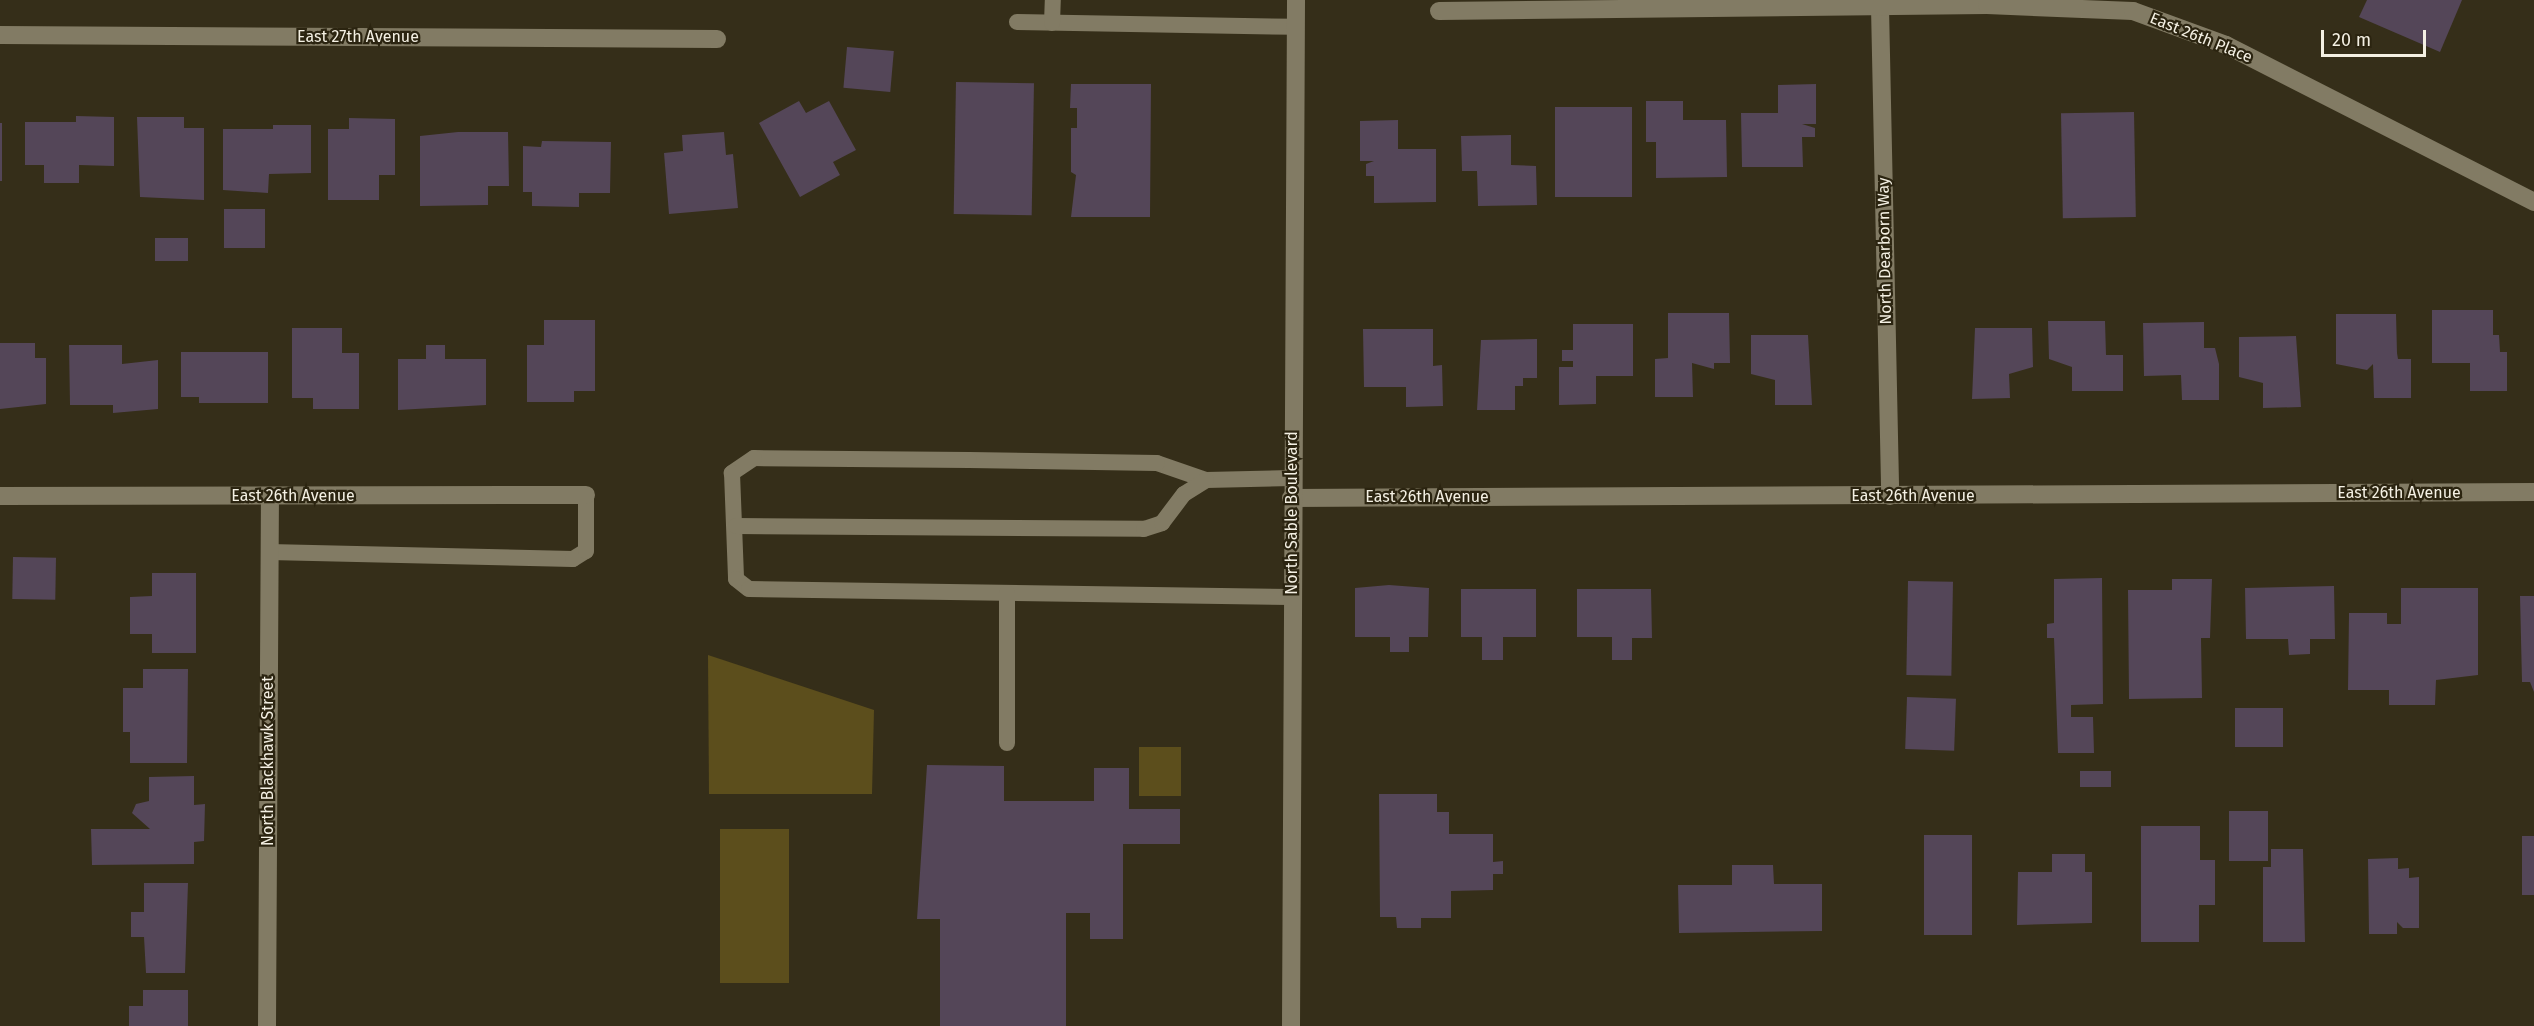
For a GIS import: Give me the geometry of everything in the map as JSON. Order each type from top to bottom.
[{"type":"street","name":"North Sable Boulevard","points":[[1291,1026],[1291,478],[1296,0]]},
{"type":"street","name":"East 26th Place","points":[[1439,11],[1880,7],[2133,11],[2226,45],[2534,202]]},
{"type":"street","name":"North Dearborn Way","points":[[1880,7],[1890,496]]},
{"type":"street","name":"East 27th Avenue","points":[[0,35],[717,39]]},
{"type":"street","name":"East 26th Avenue","points":[[1291,498],[2534,492]]},
{"type":"street","name":"East 26th Avenue","points":[[0,496],[586,495]]},
{"type":"street","name":"North Blackhawk Street","points":[[267,1026],[270,496]]},
{"type":"lane","points":[[1053,0],[1053,23]]},
{"type":"lane","points":[[1017,22],[1295,27]]},
{"type":"lane","points":[[1291,478],[1206,480],[1157,463],[754,458],[732,473],[736,526],[736,579],[749,589],[1291,597]]},
{"type":"lane","points":[[736,526],[1144,529],[1162,523],[1184,494],[1206,480]]},
{"type":"lane","points":[[269,552],[573,560],[586,551],[586,495]]},
{"type":"lane","points":[[1007,593],[1007,743]]},
{"type":"shaded area","points":[[708,655],[874,710],[872,794],[709,794]]},
{"type":"shaded area","points":[[1139,747],[1181,747],[1181,796],[1139,796]]},
{"type":"shaded area","points":[[720,829],[789,829],[789,983],[720,983]]},
{"type":"building","points":[[2367,0],[2462,0],[2440,52],[2359,17]]},
{"type":"building","points":[[847,47],[894,51],[890,92],[843,88]]},
{"type":"building","points":[[956,82],[1034,83],[1032,215],[954,214]]},
{"type":"building","points":[[1071,84],[1151,84],[1150,217],[1071,217],[1076,175],[1071,172],[1071,128],[1077,128],[1077,108],[1070,108]]},
{"type":"building","points":[[1816,84],[1816,124],[1802,124],[1815,128],[1815,137],[1802,137],[1803,167],[1742,167],[1741,113],[1778,113],[1778,85]]},
{"type":"building","points":[[799,101],[806,113],[829,101],[856,150],[833,162],[840,175],[800,197],[759,123]]},
{"type":"building","points":[[1646,101],[1683,101],[1683,120],[1726,120],[1727,177],[1656,178],[1656,142],[1646,142]]},
{"type":"building","points":[[1555,107],[1632,107],[1632,197],[1555,197]]},
{"type":"building","points":[[2134,112],[2136,217],[2063,218],[2061,113]]},
{"type":"building","points":[[76,116],[114,117],[114,166],[79,165],[79,183],[44,183],[44,165],[25,165],[25,122],[76,122]]},
{"type":"building","points":[[137,117],[184,117],[184,128],[204,128],[204,200],[140,197]]},
{"type":"building","points":[[349,118],[395,119],[395,175],[379,175],[379,200],[328,200],[328,129],[349,129]]},
{"type":"building","points":[[1398,120],[1398,149],[1436,149],[1436,202],[1374,203],[1374,176],[1366,176],[1366,164],[1374,161],[1360,161],[1360,121]]},
{"type":"building","points":[[0,123],[2,123],[2,181],[0,181]]},
{"type":"building","points":[[273,125],[311,125],[311,173],[269,174],[268,193],[223,190],[223,129],[273,129]]},
{"type":"building","points":[[458,132],[508,132],[509,186],[488,186],[488,205],[420,206],[420,136]]},
{"type":"building","points":[[724,132],[726,155],[733,154],[738,208],[669,214],[664,153],[683,151],[682,135]]},
{"type":"building","points":[[1511,135],[1511,165],[1536,166],[1537,205],[1478,206],[1477,171],[1462,171],[1461,136]]},
{"type":"building","points":[[542,141],[611,142],[610,193],[579,193],[579,207],[532,206],[532,192],[523,192],[523,146],[541,147]]},
{"type":"building","points":[[224,209],[265,209],[265,248],[224,248]]},
{"type":"building","points":[[155,238],[188,238],[188,261],[155,261]]},
{"type":"building","points":[[2432,310],[2493,310],[2493,335],[2499,335],[2500,352],[2507,352],[2507,391],[2470,391],[2470,363],[2432,363]]},
{"type":"building","points":[[1668,313],[1729,313],[1730,363],[1714,363],[1714,369],[1692,363],[1693,397],[1655,397],[1655,359],[1668,358]]},
{"type":"building","points":[[2336,314],[2396,314],[2398,359],[2411,359],[2411,398],[2374,398],[2373,364],[2367,370],[2336,364]]},
{"type":"building","points":[[544,320],[595,320],[595,391],[574,391],[574,402],[527,402],[527,345],[544,345]]},
{"type":"building","points":[[2048,321],[2105,321],[2106,355],[2123,355],[2123,391],[2072,391],[2072,367],[2049,359]]},
{"type":"building","points":[[2204,322],[2204,348],[2215,348],[2219,364],[2219,400],[2182,400],[2181,375],[2144,376],[2143,323]]},
{"type":"building","points":[[1573,324],[1633,324],[1633,376],[1596,376],[1596,404],[1559,405],[1559,367],[1573,367],[1573,361],[1562,361],[1562,350],[1573,350]]},
{"type":"building","points":[[292,328],[342,328],[342,353],[359,353],[359,409],[313,409],[313,398],[292,398]]},
{"type":"building","points":[[1975,328],[2032,328],[2033,367],[2009,374],[2010,398],[1972,399]]},
{"type":"building","points":[[1363,329],[1433,329],[1433,366],[1442,365],[1443,406],[1406,407],[1406,387],[1364,387]]},
{"type":"building","points":[[1751,335],[1808,335],[1812,405],[1775,405],[1775,380],[1751,374]]},
{"type":"building","points":[[2296,336],[2301,407],[2263,408],[2263,383],[2239,377],[2239,337]]},
{"type":"building","points":[[1537,339],[1537,378],[1523,378],[1523,386],[1515,386],[1515,410],[1477,410],[1481,340]]},
{"type":"building","points":[[0,343],[35,343],[35,358],[46,358],[46,404],[0,409]]},
{"type":"building","points":[[69,345],[122,345],[122,364],[158,360],[158,409],[113,413],[113,405],[70,405]]},
{"type":"building","points":[[426,345],[445,345],[445,359],[486,359],[486,405],[398,410],[398,359],[426,359]]},
{"type":"building","points":[[181,352],[268,352],[268,403],[199,403],[199,397],[181,397]]},
{"type":"building","points":[[13,557],[56,558],[55,600],[12,599]]},
{"type":"building","points":[[152,573],[196,573],[196,653],[152,653],[152,634],[130,634],[130,597],[152,596]]},
{"type":"building","points":[[2102,578],[2103,704],[2071,705],[2071,717],[2093,717],[2094,753],[2058,753],[2054,638],[2047,638],[2047,624],[2054,623],[2054,579]]},
{"type":"building","points":[[2172,579],[2212,579],[2210,638],[2201,638],[2202,698],[2129,699],[2128,590],[2172,590]]},
{"type":"building","points":[[1908,581],[1953,582],[1951,676],[1906,675]]},
{"type":"building","points":[[1389,585],[1429,588],[1428,637],[1409,637],[1409,652],[1390,652],[1390,637],[1355,637],[1355,588]]},
{"type":"building","points":[[2334,586],[2335,639],[2310,639],[2310,654],[2289,655],[2288,639],[2246,639],[2245,588]]},
{"type":"building","points":[[2401,588],[2478,588],[2478,675],[2436,680],[2435,705],[2389,705],[2389,690],[2348,690],[2349,613],[2387,613],[2387,624],[2401,624]]},
{"type":"building","points":[[1461,589],[1536,589],[1536,637],[1503,637],[1503,660],[1482,660],[1482,637],[1461,637]]},
{"type":"building","points":[[1577,589],[1651,589],[1652,638],[1632,638],[1632,660],[1612,660],[1612,637],[1577,637]]},
{"type":"building","points":[[2520,596],[2534,596],[2534,692],[2530,682],[2522,682]]},
{"type":"building","points":[[143,669],[188,669],[187,763],[130,763],[130,732],[123,732],[123,688],[143,688]]},
{"type":"building","points":[[1907,697],[1956,699],[1954,751],[1905,749]]},
{"type":"building","points":[[2235,708],[2283,708],[2283,747],[2235,747]]},
{"type":"building","points":[[927,765],[1004,766],[1004,801],[1094,801],[1094,768],[1129,768],[1129,809],[1180,809],[1180,844],[1123,844],[1123,939],[1090,939],[1090,913],[1066,913],[1066,1026],[940,1026],[940,919],[917,919]]},
{"type":"building","points":[[2080,771],[2111,771],[2111,787],[2080,787]]},
{"type":"building","points":[[194,776],[194,805],[205,804],[204,841],[194,842],[194,864],[92,865],[91,829],[150,829],[132,813],[136,804],[149,801],[149,777]]},
{"type":"building","points":[[1379,794],[1437,794],[1437,812],[1449,812],[1449,834],[1493,834],[1493,862],[1503,861],[1503,874],[1493,874],[1493,890],[1451,891],[1451,918],[1421,918],[1421,928],[1397,928],[1396,917],[1380,917]]},
{"type":"building","points":[[2229,811],[2268,811],[2268,861],[2229,861]]},
{"type":"building","points":[[2141,826],[2200,826],[2200,860],[2215,860],[2215,905],[2199,905],[2199,942],[2141,942]]},
{"type":"building","points":[[1924,835],[1972,835],[1972,935],[1924,935]]},
{"type":"building","points":[[2522,836],[2534,836],[2534,895],[2522,895]]},
{"type":"building","points":[[2271,849],[2303,849],[2305,942],[2263,942],[2263,867],[2271,867]]},
{"type":"building","points":[[2052,854],[2085,854],[2085,872],[2092,872],[2092,923],[2017,925],[2018,872],[2052,872]]},
{"type":"building","points":[[2398,858],[2398,869],[2409,868],[2409,878],[2419,877],[2419,928],[2403,928],[2397,922],[2397,934],[2369,934],[2368,859]]},
{"type":"building","points":[[1732,865],[1773,865],[1774,884],[1822,884],[1822,931],[1679,933],[1678,885],[1732,885]]},
{"type":"building","points":[[144,883],[188,883],[185,973],[146,973],[144,937],[131,937],[131,912],[144,912]]},
{"type":"building","points":[[143,990],[188,990],[188,1026],[129,1026],[129,1006],[143,1006]]}]
